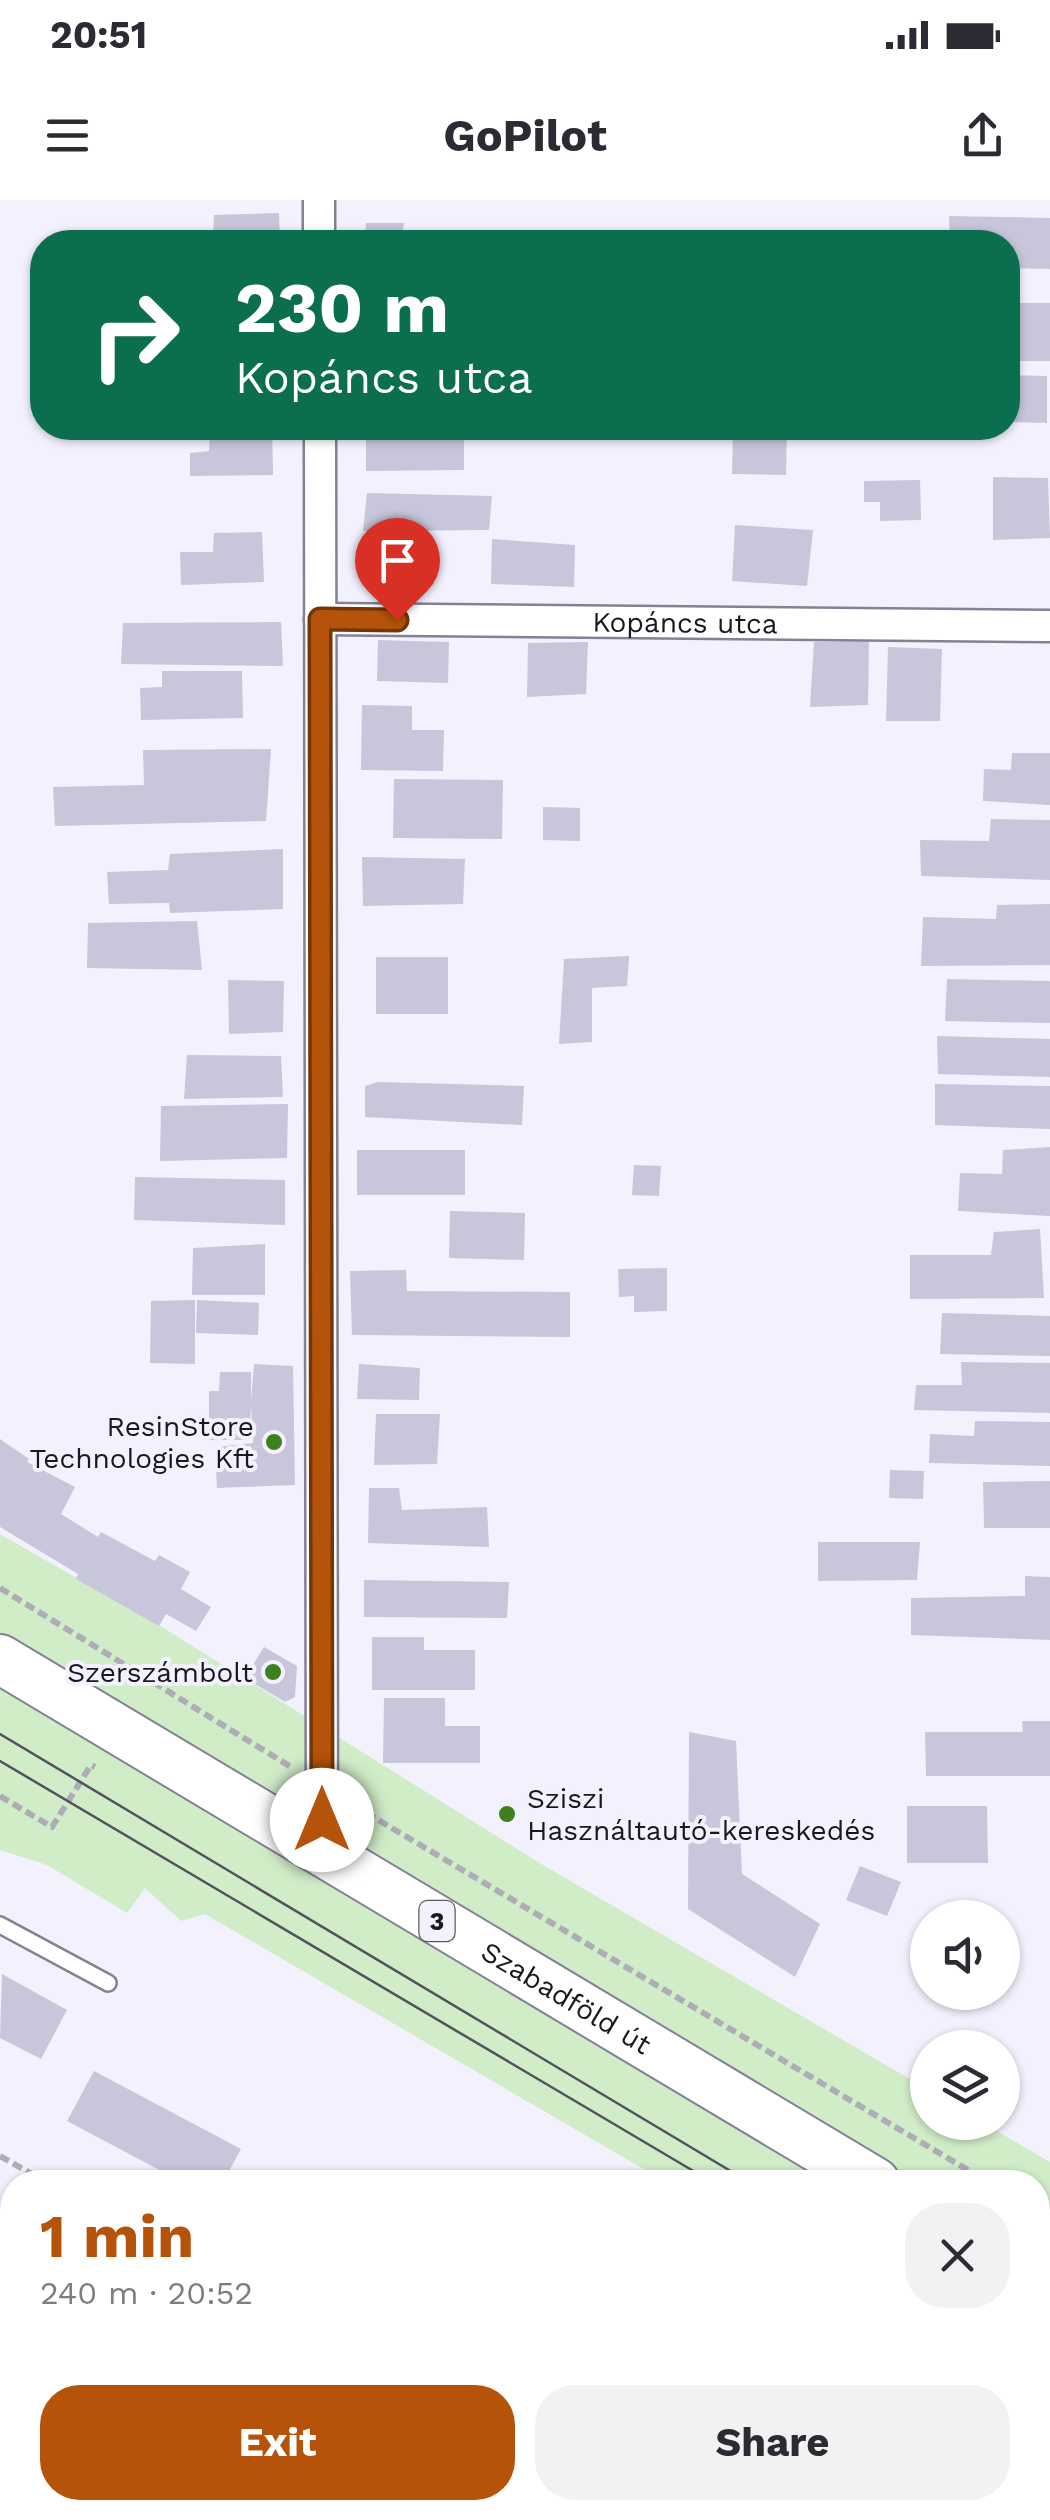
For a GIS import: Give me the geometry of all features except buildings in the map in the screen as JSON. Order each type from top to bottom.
[{"type":"main road","name":"Szabadföld út","points":[[0,1659],[855,2170]]},
{"type":"street","points":[[320,200],[320,230]]},
{"type":"street","points":[[320,440],[322,1852]]},
{"type":"street","name":"Kopáncs utca","points":[[320,619],[1050,626]]},
{"type":"lane","points":[[0,1925],[108,1983]]},
{"type":"path","points":[[0,1588],[322,1787],[968,2170]]},
{"type":"path","points":[[0,1796],[52,1827],[91,1764]]},
{"type":"path","points":[[0,2156],[25,2170]]},
{"type":"green space","points":[[0,1534],[162,1627],[543,1865],[910,2079],[910,2140],[1012,2140],[1050,2162],[1050,2170],[645,2170],[205,1914],[181,1921],[145,1888],[127,1913],[47,1865],[0,1850]]},
{"type":"tram line","points":[[0,1734],[729,2170]]},
{"type":"tram line","points":[[0,1761],[692,2170]]},
{"type":"place","name":"ResinStore Technologies Kft","points":[[274,1442]]},
{"type":"place","name":"Szerszámbolt","points":[[273,1672]]},
{"type":"place","name":"Sziszi Használtautó-kereskedés","points":[[507,1814]]},
{"type":"route","points":[[322,1820],[320,619],[397,620]]}]
